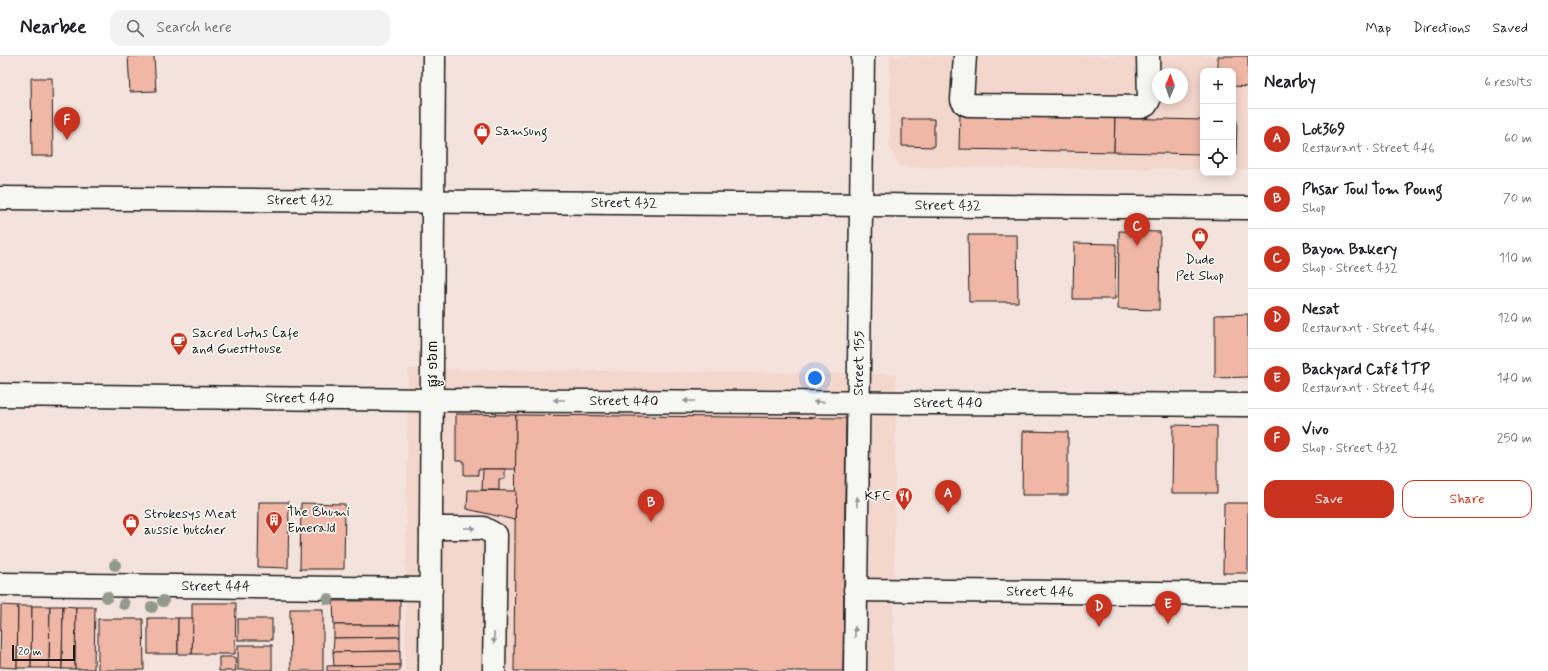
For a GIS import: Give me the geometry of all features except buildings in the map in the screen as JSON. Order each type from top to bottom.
[{"type":"street","name":"ផ្លូវ ១៦៣","points":[[430,671],[434,56]]},
{"type":"street","name":"Street 155","points":[[854,671],[863,56]]},
{"type":"street","points":[[965,56],[962,100],[968,105],[1142,107],[1149,100],[1148,56]]},
{"type":"street","name":"Street 432","points":[[0,198],[1248,208]]},
{"type":"street","name":"Street 440","points":[[0,395],[432,400],[1248,405]]},
{"type":"street","points":[[431,528],[484,528],[496,535],[494,671]]},
{"type":"street","name":"Street 444","points":[[0,584],[431,589]]},
{"type":"street","name":"Street 446","points":[[856,590],[1248,594]]},
{"type":"shaded area","points":[[890,56],[1248,56],[1248,170],[1236,169],[1236,68],[1200,68],[1200,169],[900,167],[890,147]]},
{"type":"shaded area","points":[[408,369],[896,374],[893,671],[405,671]]},
{"type":"place","name":"Vivo","points":[[67,140]]},
{"type":"place","name":"Samsung","points":[[482,146]]},
{"type":"place","name":"Bayon Bakery","points":[[1137,246]]},
{"type":"place","name":"Dude Pet Shop","points":[[1200,251]]},
{"type":"place","name":"Sacred Lotus Cafe and GuestHouse","points":[[179,356]]},
{"type":"place","name":"KFC","points":[[904,511]]},
{"type":"place","name":"Lot369","points":[[948,513]]},
{"type":"place","name":"Phsar Toul Tom Poung","points":[[651,522]]},
{"type":"place","name":"The Bhumi Emerald","points":[[274,535]]},
{"type":"place","name":"Strokesys Meat aussie butcher","points":[[131,537]]},
{"type":"place","name":"Backyard Café TTP","points":[[1168,624]]},
{"type":"place","name":"Nesat","points":[[1099,627]]}]
